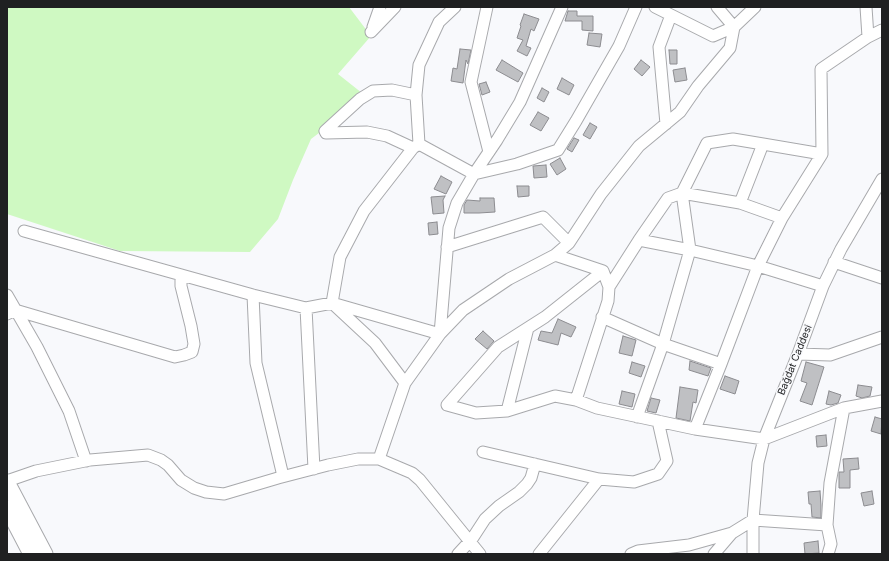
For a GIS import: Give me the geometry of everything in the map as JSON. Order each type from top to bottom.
[{"type":"highway","points":[[7,482],[45,554]]},
{"type":"highway","points":[[7,508],[31,554]]},
{"type":"street","points":[[380,7],[371,32],[395,7]]},
{"type":"street","points":[[332,303],[340,256],[364,211],[416,146],[416,95],[419,65],[439,22],[455,7]]},
{"type":"street","points":[[487,7],[471,82],[489,152]]},
{"type":"street","points":[[440,334],[448,228],[457,204],[474,174],[520,102],[562,7]]},
{"type":"street","points":[[416,95],[392,90],[372,91],[360,99],[324,131],[326,133],[367,132],[387,136],[416,146],[474,174],[517,164],[558,150],[620,46],[636,7]]},
{"type":"street","points":[[655,7],[713,36],[734,27],[755,7]]},
{"type":"street","points":[[379,458],[405,383],[440,334],[463,310],[509,279],[555,254],[569,243],[601,194],[639,146],[680,112],[698,86],[730,48],[734,27],[718,7]]},
{"type":"street","points":[[866,7],[868,37]]},
{"type":"street","points":[[666,124],[659,47],[671,15]]},
{"type":"street","points":[[695,429],[722,364],[758,266],[782,218],[822,154],[821,69],[868,37],[882,30]]},
{"type":"street","points":[[637,417],[663,344],[690,250],[682,193],[707,143],[733,138],[822,154]]},
{"type":"street","points":[[740,203],[763,144]]},
{"type":"street","name":"Bağdat Caddesi","points":[[753,554],[753,520],[758,463],[764,439],[823,286],[834,262],[882,179]]},
{"type":"street","points":[[609,287],[668,198],[682,193],[740,203],[782,218]]},
{"type":"street","points":[[447,247],[543,217],[569,243]]},
{"type":"street","points":[[24,231],[253,295],[306,308],[332,303],[440,334]]},
{"type":"street","points":[[639,240],[758,266],[823,286]]},
{"type":"street","points":[[555,254],[603,271],[609,287],[608,301],[576,400]]},
{"type":"street","points":[[834,262],[882,278]]},
{"type":"street","points":[[603,271],[546,317],[498,347],[447,405],[476,412],[507,411],[555,396],[576,400],[597,408],[695,429],[764,439],[844,408],[882,401]]},
{"type":"street","points":[[11,312],[151,349],[175,357],[192,352],[194,344],[181,286],[181,275]]},
{"type":"street","points":[[7,295],[11,312],[37,347],[69,411],[86,461]]},
{"type":"street","points":[[253,295],[256,363],[283,476]]},
{"type":"street","points":[[332,303],[375,343],[405,383]]},
{"type":"street","points":[[306,308],[314,469]]},
{"type":"street","points":[[602,317],[663,344],[722,364]]},
{"type":"street","points":[[507,411],[528,328]]},
{"type":"street","points":[[798,354],[830,355],[882,338]]},
{"type":"street","points":[[828,554],[831,544],[827,525],[830,483],[844,408]]},
{"type":"street","points":[[483,452],[599,479],[634,482],[658,474],[667,461],[658,421]]},
{"type":"street","points":[[7,482],[36,471],[86,461],[131,455],[148,455],[161,460],[181,480],[194,488],[206,492],[224,494],[283,476],[358,460],[379,458],[412,473],[420,480],[480,554]]},
{"type":"street","points":[[458,554],[470,542],[485,519],[499,506],[520,492],[527,484],[532,478],[535,464]]},
{"type":"street","points":[[539,554],[599,479]]},
{"type":"street","points":[[631,554],[638,551],[689,545],[732,533],[753,520],[827,525]]},
{"type":"street","points":[[714,554],[732,533]]},
{"type":"green space","points":[[7,7],[349,7],[371,36],[338,74],[367,97],[311,139],[278,219],[250,252],[120,251],[7,214]]},
{"type":"building","points":[[568,11],[577,11],[577,16],[593,16],[593,31],[582,30],[582,21],[565,21]]},
{"type":"building","points":[[524,14],[539,19],[534,31],[531,29],[526,46],[531,48],[527,56],[517,51],[523,40],[517,38]]},
{"type":"building","points":[[589,33],[602,34],[600,47],[587,45]]},
{"type":"building","points":[[460,49],[471,50],[468,64],[466,60],[463,83],[451,81],[453,68],[457,69]]},
{"type":"building","points":[[669,50],[677,50],[677,64],[670,64]]},
{"type":"building","points":[[502,60],[523,73],[518,82],[496,70]]},
{"type":"building","points":[[641,60],[650,67],[642,76],[634,69]]},
{"type":"building","points":[[685,68],[687,80],[675,82],[673,70]]},
{"type":"building","points":[[562,78],[574,85],[569,95],[557,89]]},
{"type":"building","points":[[486,82],[490,92],[482,95],[479,84]]},
{"type":"building","points":[[542,88],[549,92],[544,102],[537,98]]},
{"type":"building","points":[[538,112],[549,118],[541,131],[530,125]]},
{"type":"building","points":[[590,123],[597,127],[590,139],[583,135]]},
{"type":"building","points":[[574,138],[579,140],[572,152],[567,149]]},
{"type":"building","points":[[560,158],[566,169],[557,175],[550,164]]},
{"type":"building","points":[[546,165],[547,177],[534,178],[533,166]]},
{"type":"building","points":[[441,176],[452,182],[446,194],[434,189]]},
{"type":"building","points":[[517,186],[529,186],[529,196],[518,197]]},
{"type":"building","points":[[445,196],[443,200],[444,213],[433,214],[431,197]]},
{"type":"building","points":[[480,198],[494,198],[495,212],[464,213],[464,205],[467,200],[480,201]]},
{"type":"building","points":[[437,222],[438,234],[429,235],[428,223]]},
{"type":"building","points":[[558,319],[576,327],[571,337],[561,333],[558,345],[538,340],[541,331],[552,333]]},
{"type":"building","points":[[483,331],[494,341],[487,349],[475,339]]},
{"type":"building","points":[[623,336],[636,340],[632,356],[619,353]]},
{"type":"building","points":[[690,361],[711,368],[708,376],[689,370]]},
{"type":"building","points":[[632,362],[645,366],[641,377],[629,373]]},
{"type":"building","points":[[806,362],[824,367],[812,405],[800,401],[807,383],[801,381]]},
{"type":"building","points":[[725,376],[739,381],[735,394],[720,389]]},
{"type":"building","points":[[858,385],[872,387],[870,396],[862,398],[856,396]]},
{"type":"building","points":[[680,387],[698,390],[696,403],[693,402],[690,421],[676,418]]},
{"type":"building","points":[[622,391],[635,394],[632,407],[619,404]]},
{"type":"building","points":[[829,391],[841,395],[838,403],[831,405],[826,404]]},
{"type":"building","points":[[651,398],[660,400],[656,413],[647,411]]},
{"type":"building","points":[[875,417],[882,419],[881,434],[871,431]]},
{"type":"building","points":[[826,435],[827,446],[817,447],[816,436]]},
{"type":"building","points":[[858,458],[859,469],[850,470],[850,488],[839,488],[839,472],[844,472],[843,459]]},
{"type":"building","points":[[820,491],[821,518],[812,517],[808,492]]},
{"type":"building","points":[[872,491],[874,504],[864,506],[861,493]]},
{"type":"building","points":[[818,541],[819,553],[805,554],[804,543]]}]
